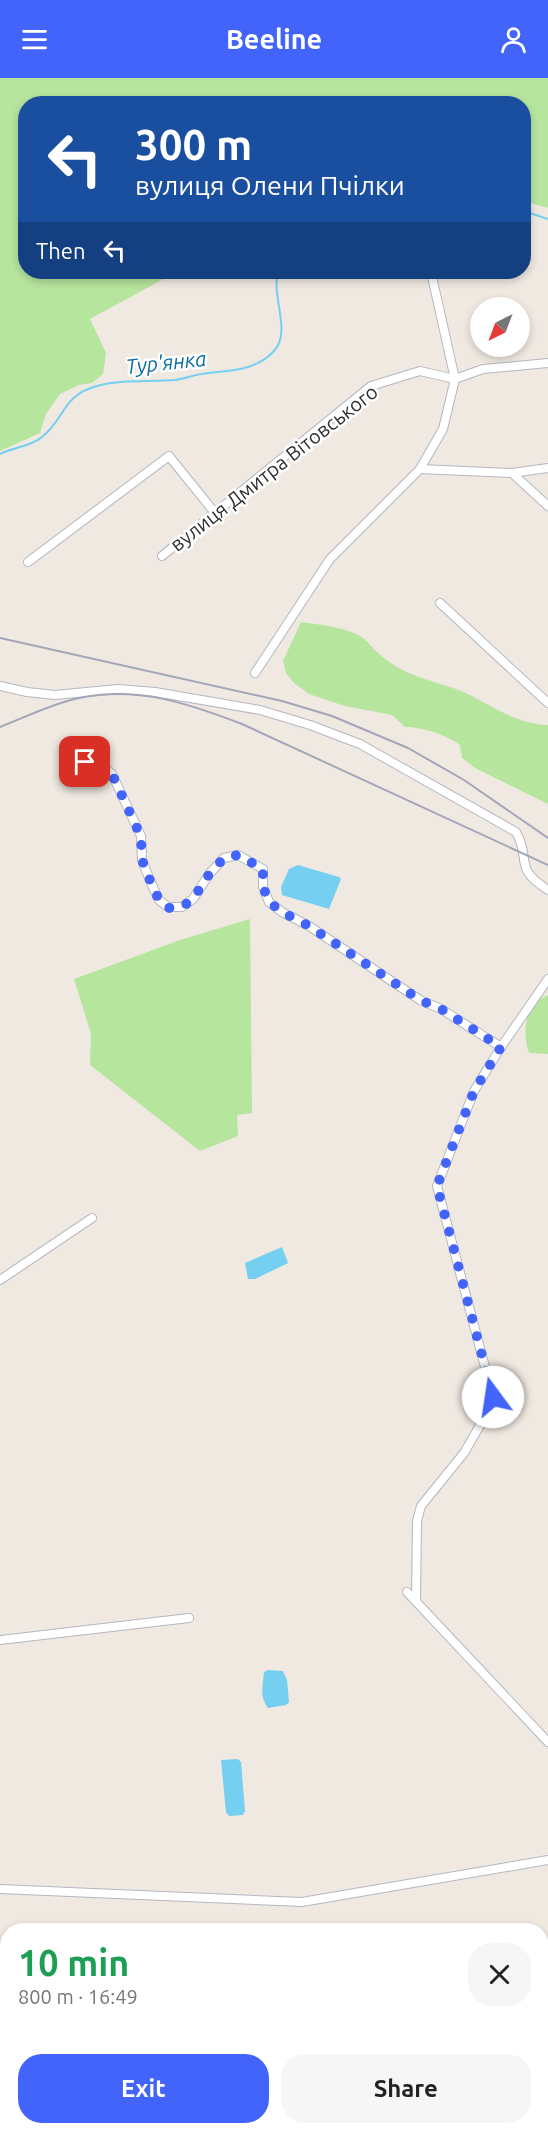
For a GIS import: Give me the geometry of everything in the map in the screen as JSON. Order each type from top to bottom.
[{"type":"street","points":[[255,673],[330,559],[420,469],[443,429],[455,379],[433,279]]},
{"type":"street","points":[[455,379],[483,369],[548,363]]},
{"type":"street","name":"вулиця Дмитра Вітовського","points":[[162,556],[298,448],[371,386],[420,371],[455,379]]},
{"type":"street","points":[[28,562],[169,456],[215,513]]},
{"type":"street","points":[[420,469],[512,473],[548,468]]},
{"type":"street","points":[[512,473],[548,506]]},
{"type":"street","points":[[440,603],[548,703]]},
{"type":"street","points":[[0,686],[55,695],[118,689],[155,692],[260,710],[310,725],[360,744],[516,832],[522,842],[523,862],[527,874],[548,890]]},
{"type":"street","points":[[85,762],[102,765],[112,774],[141,837],[142,860],[151,883],[159,900],[168,908],[182,907],[193,899],[210,873],[224,858],[238,855],[263,869],[263,887],[269,902],[282,912],[309,926],[420,1000],[441,1009],[501,1047]]},
{"type":"street","points":[[417,1600],[417,1521],[421,1506],[464,1453],[490,1408],[493,1397],[437,1186],[474,1091],[548,979]]},
{"type":"street","points":[[0,1280],[92,1218]]},
{"type":"street","points":[[407,1592],[417,1600],[548,1742]]},
{"type":"street","points":[[0,1640],[189,1618]]},
{"type":"street","points":[[0,1889],[302,1902],[548,1860]]},
{"type":"green space","points":[[0,78],[548,78],[548,208],[531,203],[531,96],[18,96],[18,279],[163,279],[90,319],[106,353],[103,374],[92,383],[79,385],[60,394],[46,414],[40,433],[0,451]]},
{"type":"green space","points":[[301,622],[334,627],[357,634],[377,652],[407,672],[464,692],[518,719],[548,725],[548,804],[475,768],[462,758],[460,745],[448,738],[426,730],[405,727],[392,715],[345,706],[309,694],[294,683],[286,673],[283,661]]},
{"type":"green space","points":[[250,919],[252,1113],[237,1115],[238,1136],[200,1151],[90,1065],[91,1034],[74,979],[180,940]]},
{"type":"green space","points":[[548,995],[548,1054],[529,1053],[526,1036],[527,1017],[533,1004]]},
{"type":"water","points":[[298,865],[341,879],[329,909],[282,895],[281,887],[289,869]]},
{"type":"water","points":[[282,1247],[288,1263],[255,1279],[248,1279],[245,1263]]},
{"type":"water","points":[[283,1671],[287,1680],[289,1702],[286,1705],[268,1708],[265,1704],[262,1686],[264,1672]]},
{"type":"water","points":[[238,1759],[241,1762],[245,1811],[243,1815],[229,1816],[226,1812],[221,1760]]},
{"type":"waterway","name":"Тур'янка","points":[[531,213],[548,219]]},
{"type":"waterway","name":"Тур'янка","points":[[0,454],[32,443],[42,437],[50,430],[70,401],[77,395],[97,386],[116,382],[175,380],[240,369],[266,358],[274,351],[281,334],[277,279]]},
{"type":"railway","points":[[0,638],[282,701],[332,716],[408,748],[464,780],[548,838]]},
{"type":"railway","points":[[0,727],[58,704],[101,695],[142,695],[182,703],[242,724],[548,865]]},
{"type":"route","points":[[85,762],[102,765],[112,774],[141,837],[142,860],[151,883],[159,900],[168,908],[182,907],[193,899],[210,873],[224,858],[238,855],[263,869],[263,887],[269,902],[282,912],[309,926],[420,1000],[441,1009],[501,1047],[474,1091],[437,1186],[493,1397]]}]
